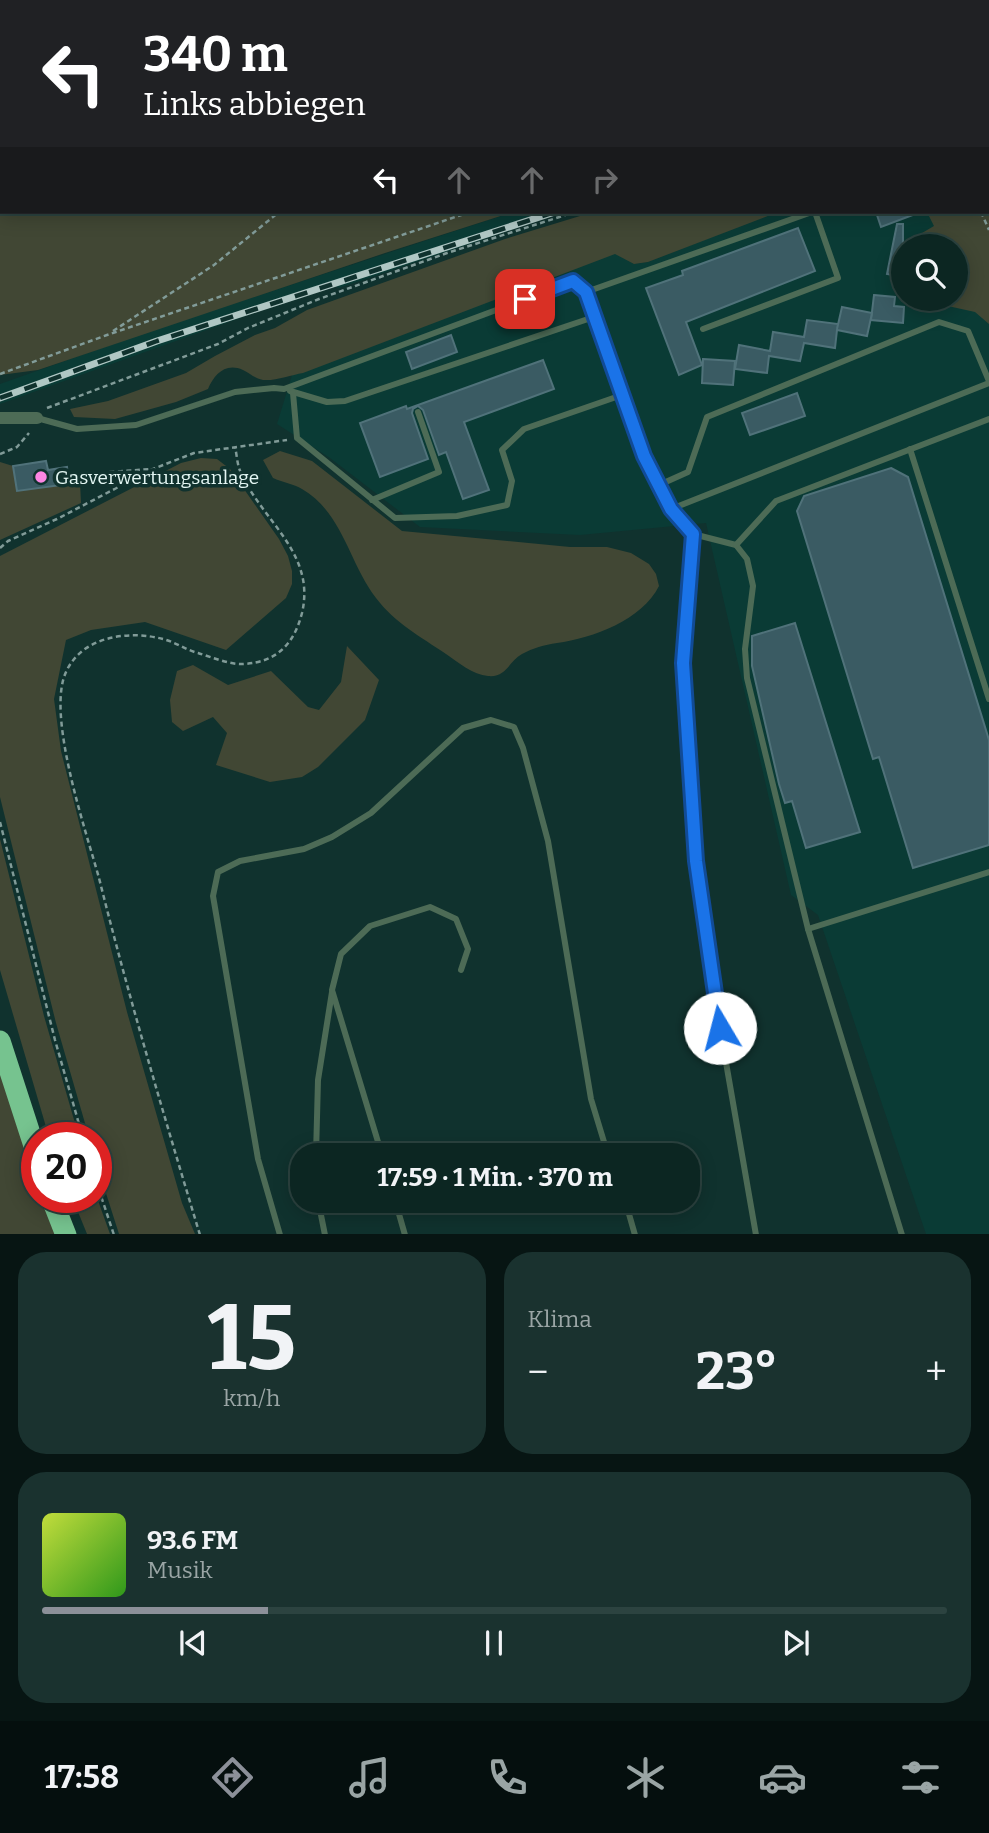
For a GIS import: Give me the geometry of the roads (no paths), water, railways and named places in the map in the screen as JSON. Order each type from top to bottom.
[{"type":"highway","points":[[0,1041],[26,1122]]},
{"type":"highway","points":[[57,1213],[66,1234]]},
{"type":"street","points":[[0,418],[37,418]]},
{"type":"lane","points":[[586,292],[808,214]]},
{"type":"lane","points":[[703,329],[838,278],[815,214]]},
{"type":"lane","points":[[284,389],[573,281],[586,292],[644,456],[671,509],[693,534],[736,545],[747,559],[753,586],[745,649],[747,678],[808,929],[902,1234]]},
{"type":"lane","points":[[37,418],[77,429],[136,425],[235,392],[274,388],[327,402],[345,401],[594,317]]},
{"type":"lane","points":[[659,485],[688,472],[707,417],[939,322],[968,331],[989,382],[671,509]]},
{"type":"lane","points":[[293,393],[297,438],[395,519],[457,516],[507,505],[512,481],[502,450],[524,429],[622,395]]},
{"type":"lane","points":[[372,500],[439,472],[418,412]]},
{"type":"lane","points":[[736,545],[776,501],[989,419]]},
{"type":"lane","points":[[910,450],[989,699]]},
{"type":"lane","points":[[693,534],[683,663],[696,861],[720,1028],[756,1234]]},
{"type":"lane","points":[[280,1234],[253,1133],[214,896],[218,872],[240,861],[304,849],[332,837],[371,813],[463,728],[491,720],[514,727],[531,775],[548,841],[591,1099],[604,1143]]},
{"type":"lane","points":[[808,929],[989,872]]},
{"type":"lane","points":[[316,1143],[318,1080],[332,990],[341,954],[370,926],[430,908],[456,919],[468,949],[461,970]]},
{"type":"lane","points":[[332,990],[378,1143]]},
{"type":"lane","points":[[321,1213],[325,1234]]},
{"type":"lane","points":[[399,1213],[405,1234]]},
{"type":"lane","points":[[629,1213],[635,1234]]},
{"type":"railway","points":[[0,398],[157,341],[549,214]]},
{"type":"place","name":"Gasverwertungsanlage","points":[[41,477]]}]
